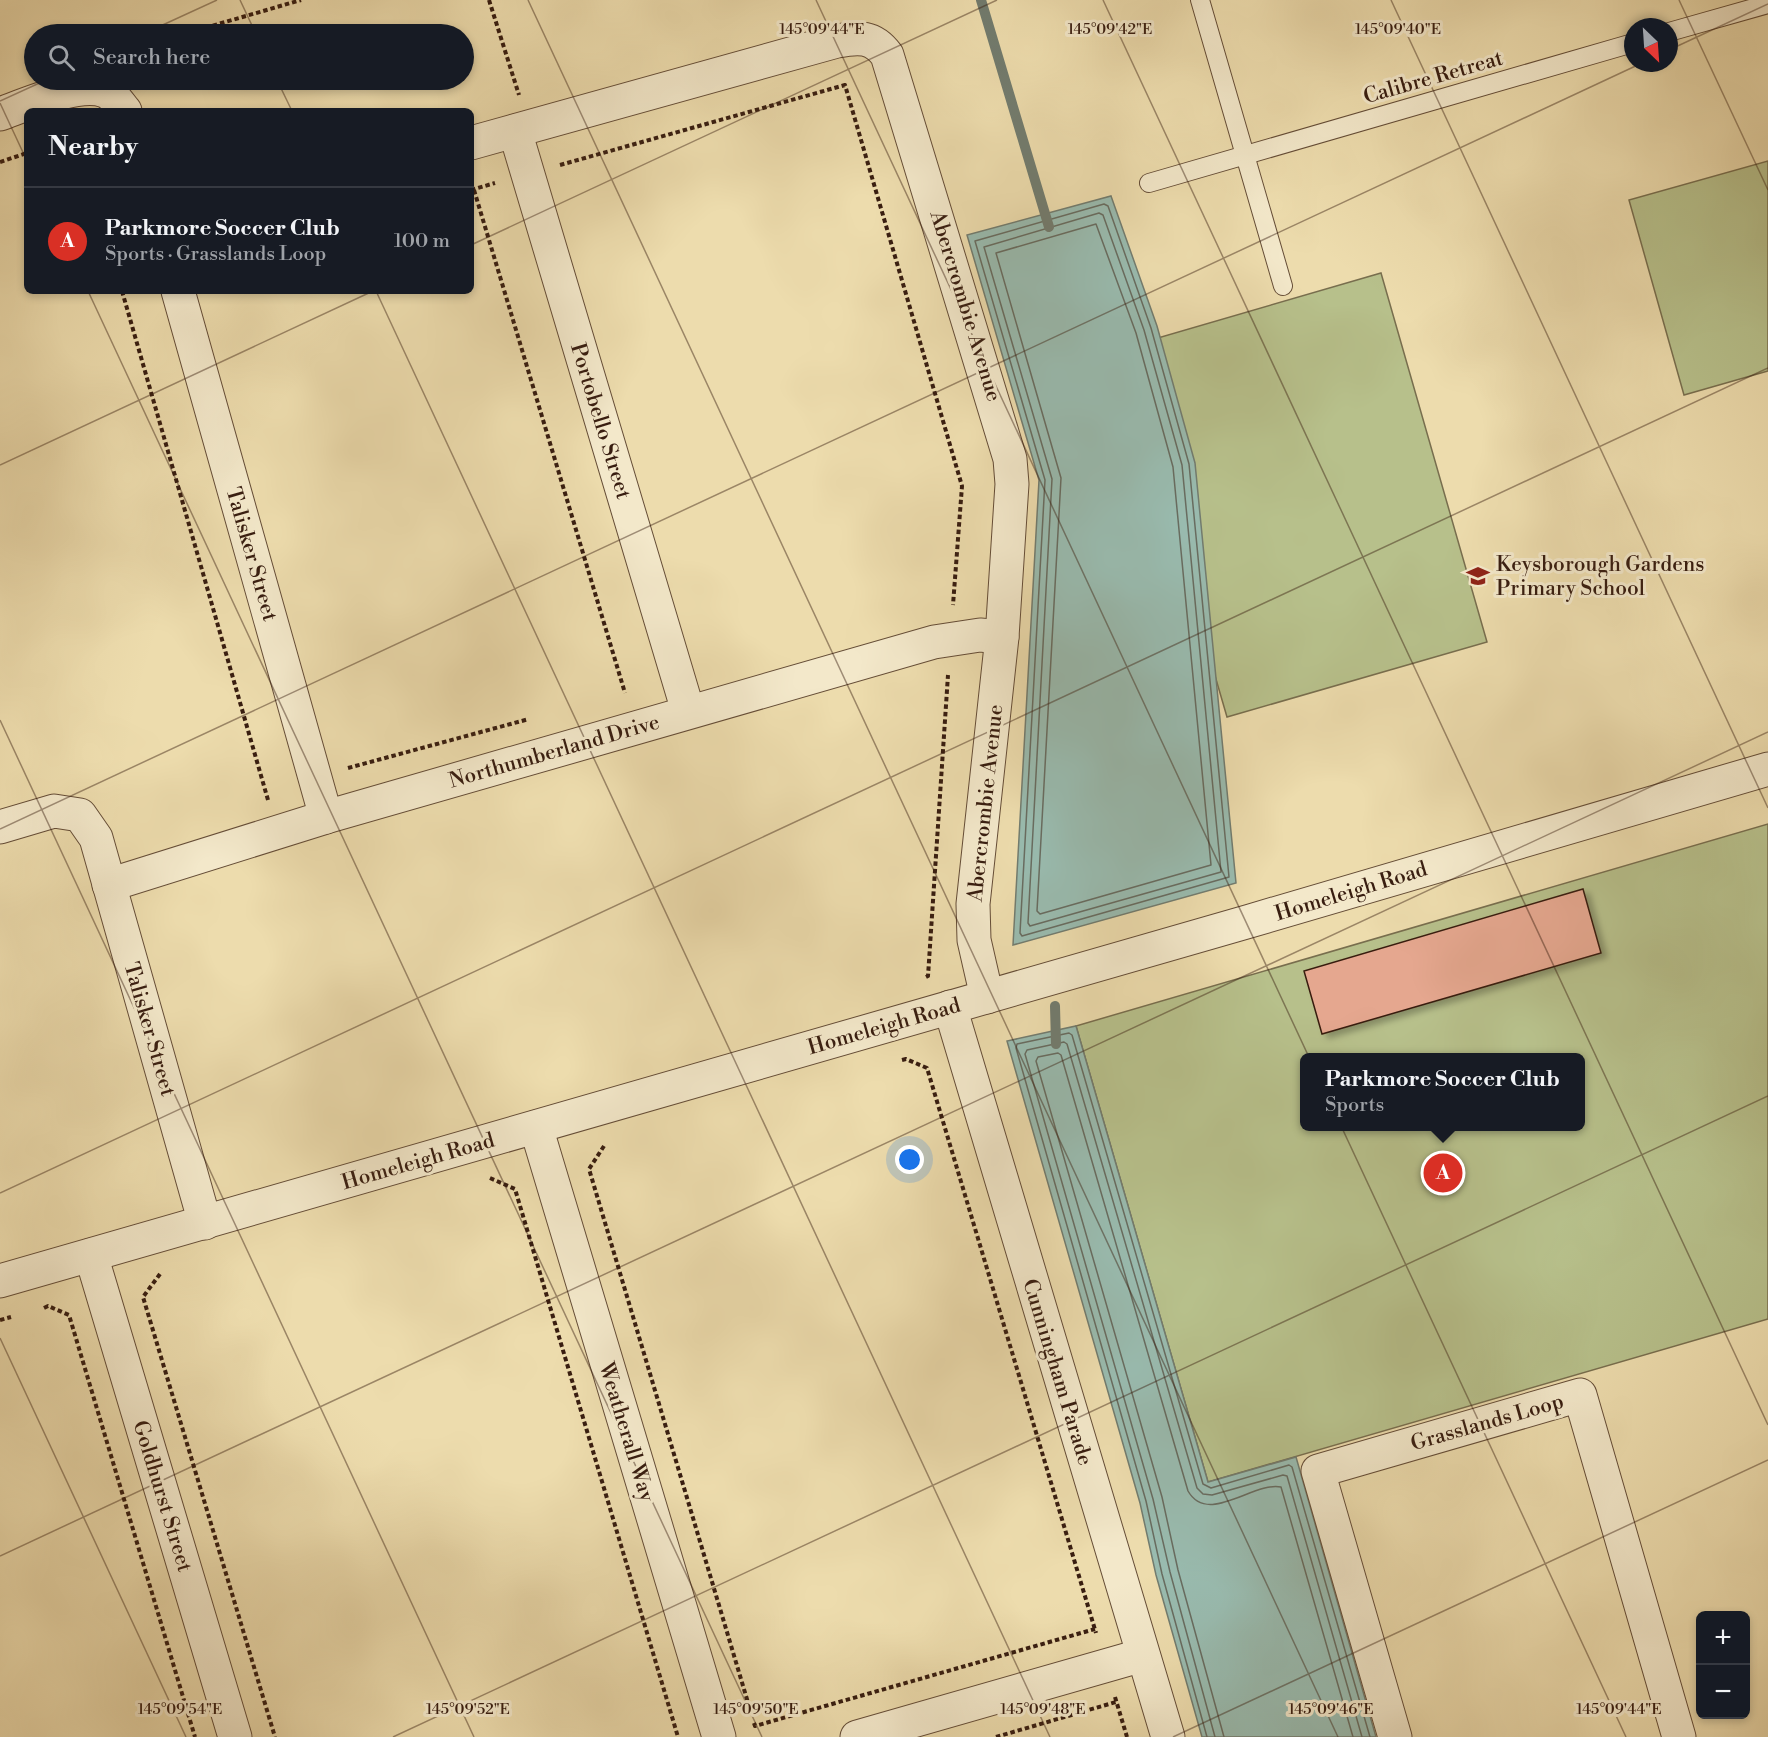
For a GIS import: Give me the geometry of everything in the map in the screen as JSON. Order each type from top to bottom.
[{"type":"street","name":"Abercrombie Avenue","points":[[474,142],[837,41],[864,38],[880,46],[893,68],[1010,459],[1011,484],[1002,637],[973,904],[974,940],[987,997]]},
{"type":"street","points":[[0,114],[62,94],[88,90]]},
{"type":"street","points":[[99,90],[106,92],[122,108]]},
{"type":"street","name":"Portobello Street","points":[[522,129],[527,174],[688,711]]},
{"type":"street","name":"Talisker Street","points":[[179,294],[326,817]]},
{"type":"street","name":"Northumberland Drive","points":[[109,885],[326,817],[688,711],[946,624],[980,635],[1002,637]]},
{"type":"street","name":"Homeleigh Road","points":[[0,1281],[1768,769]]},
{"type":"street","name":"Talisker Street","points":[[0,827],[54,811],[80,815],[96,838],[205,1223]]},
{"type":"street","name":"Cunningham Parade","points":[[950,1007],[1168,1737]]},
{"type":"street","name":"Weatherall Way","points":[[536,1127],[719,1737]]},
{"type":"street","name":"Goldhurst Street","points":[[91,1255],[235,1737]]},
{"type":"street","name":"Grasslands Loop","points":[[1395,1737],[1318,1471],[1580,1395],[1679,1737]]},
{"type":"street","points":[[857,1737],[1143,1655]]},
{"type":"lane","points":[[1200,0],[1283,286]]},
{"type":"lane","points":[[1678,28],[1733,7],[1768,4]]},
{"type":"lane","name":"Calibre Retreat","points":[[1149,183],[1624,46]]},
{"type":"path","points":[[218,24],[301,0]]},
{"type":"path","points":[[489,0],[522,129]]},
{"type":"path","points":[[474,189],[845,85],[962,486],[953,605],[946,624],[928,976],[917,980]]},
{"type":"path","points":[[0,162],[24,154]]},
{"type":"path","points":[[474,197],[626,693]]},
{"type":"path","points":[[123,294],[268,801],[258,804]]},
{"type":"path","points":[[946,624],[953,605]]},
{"type":"path","points":[[614,696],[678,679]]},
{"type":"path","points":[[343,769],[535,718]]},
{"type":"path","points":[[613,1143],[602,1146],[589,1169],[755,1726],[1095,1629],[927,1068],[906,1059],[895,1062]]},
{"type":"path","points":[[479,1181],[491,1178],[515,1189],[678,1737]]},
{"type":"path","points":[[168,1271],[157,1275],[143,1297],[275,1737]]},
{"type":"path","points":[[38,1309],[48,1306],[69,1315],[195,1737]]},
{"type":"path","points":[[0,1320],[19,1315]]},
{"type":"path","points":[[996,1737],[1116,1702]]},
{"type":"green space","points":[[1768,161],[1768,371],[1684,395],[1629,200]]},
{"type":"green space","points":[[1381,273],[1487,642],[1227,717],[1120,349]]},
{"type":"green space","points":[[1768,824],[1768,1319],[1208,1482],[1076,1026]]},
{"type":"water","points":[[1111,196],[1157,326],[1195,463],[1236,883],[1013,945],[1039,480],[967,235]]},
{"type":"water","points":[[1076,1026],[1208,1482],[1296,1457],[1376,1737],[1202,1737],[1156,1575],[1140,1503],[1007,1041]]},
{"type":"building","points":[[1583,889],[1601,953],[1322,1034],[1304,971]]},
{"type":"waterway","points":[[981,0],[1049,227]]},
{"type":"waterway","points":[[1055,1006],[1056,1044]]},
{"type":"place","name":"Keysborough Gardens Primary School","points":[[1478,576]]},
{"type":"place","name":"Parkmore Soccer Club","points":[[1443,1173]]}]
